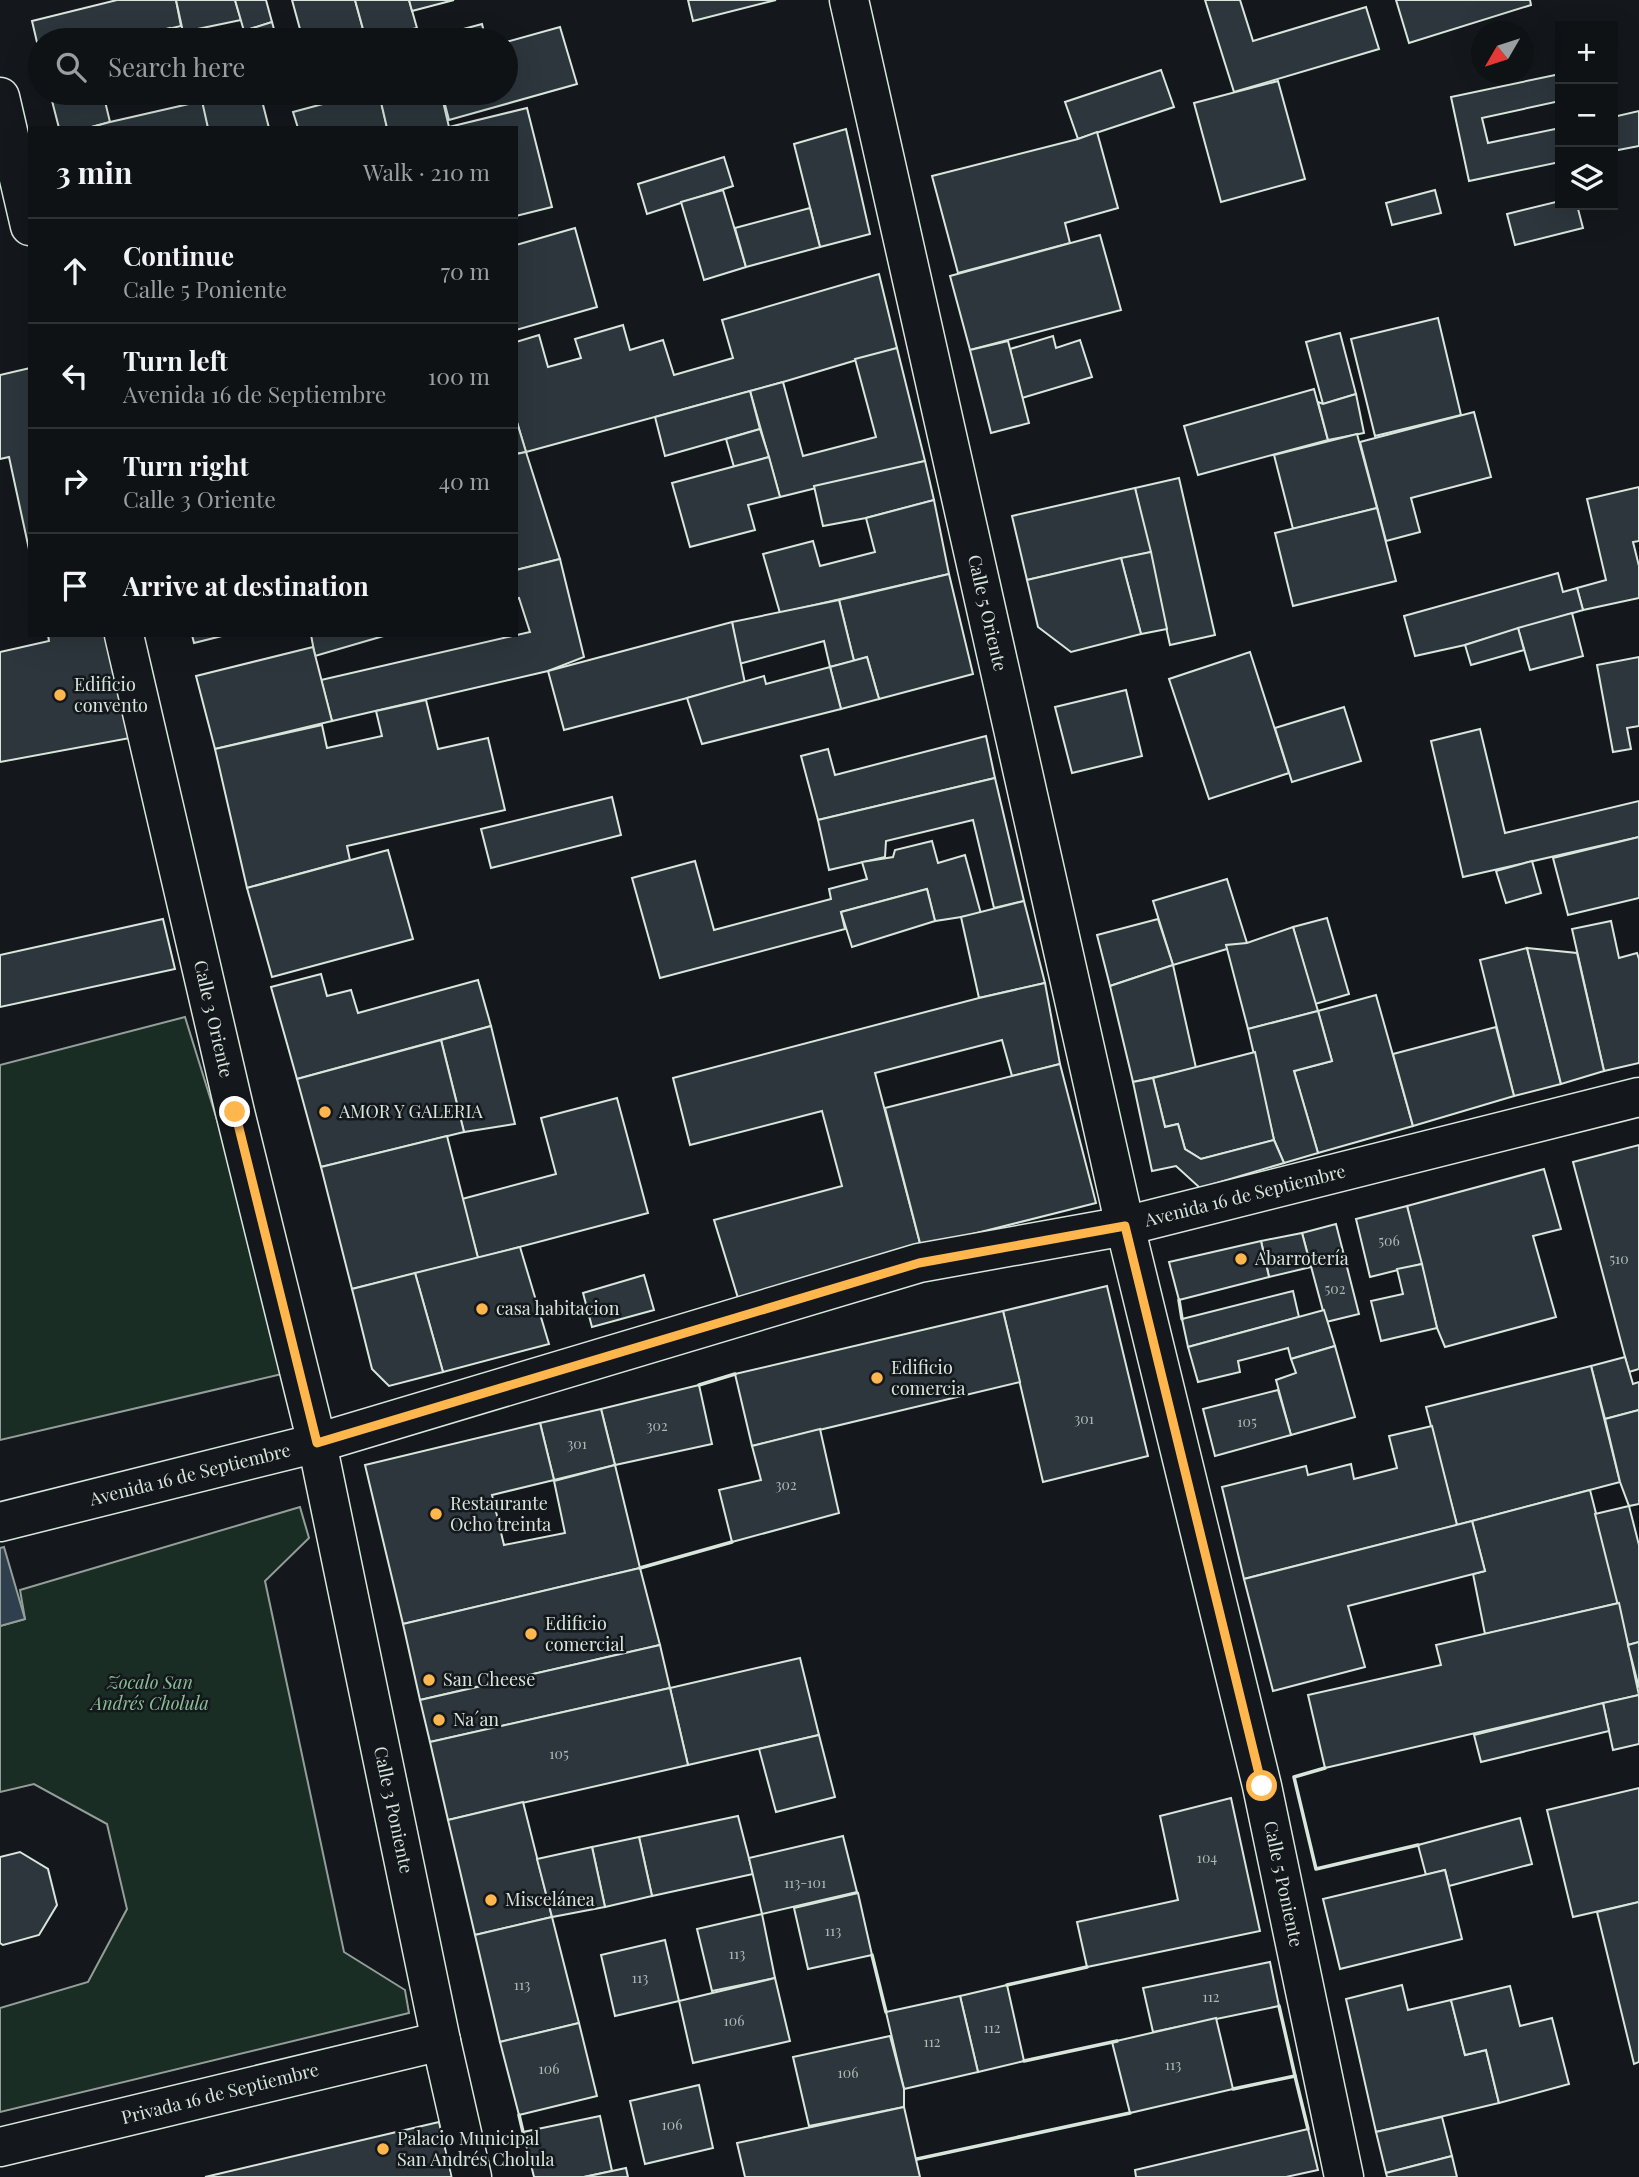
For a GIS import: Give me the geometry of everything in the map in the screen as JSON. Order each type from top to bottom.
[{"type":"street","name":"Calle 5 Oriente","points":[[849,0],[1125,1226]]},
{"type":"street","points":[[0,97],[28,217]]},
{"type":"street","name":"Calle 3 Oriente","points":[[124,637],[235,1112],[317,1443]]},
{"type":"street","name":"Avenida 16 de Septiembre","points":[[0,1522],[317,1443],[919,1263],[1125,1226],[1639,1097]]},
{"type":"street","name":"Calle 5 Poniente","points":[[1125,1226],[1262,1786],[1344,2177]]},
{"type":"street","name":"Calle 3 Poniente","points":[[317,1443],[441,2041],[472,2177]]},
{"type":"street","name":"Privada 16 de Septiembre","points":[[0,2147],[441,2041]]},
{"type":"green space","points":[[185,1017],[295,1371],[0,1440],[0,1065]]},
{"type":"green space","name":"Zocalo San Andrés Cholula","points":[[300,1507],[309,1538],[265,1581],[344,1952],[405,1990],[409,2013],[0,2112],[0,2008],[88,1982],[127,1909],[107,1824],[34,1784],[0,1792],[0,1626],[25,1619],[20,1590]]},
{"type":"water","points":[[4,1547],[25,1619],[0,1626],[0,1548]]},
{"type":"building","points":[[117,0],[176,0],[181,26],[34,28],[32,21]]},
{"type":"building","points":[[176,0],[235,0],[241,20],[202,28],[182,28]]},
{"type":"building","points":[[235,0],[266,0],[272,22],[243,28]]},
{"type":"building","points":[[292,0],[355,0],[363,28],[300,28]]},
{"type":"building","points":[[355,0],[409,0],[417,28],[363,28]]},
{"type":"building","points":[[409,0],[454,0],[412,11]]},
{"type":"building","points":[[688,0],[776,0],[693,21]]},
{"type":"building","points":[[1205,0],[1240,0],[1253,41],[1366,7],[1379,49],[1234,92]]},
{"type":"building","points":[[1396,0],[1530,0],[1531,5],[1480,21],[1471,21],[1471,24],[1409,43]]},
{"type":"building","points":[[272,22],[274,28],[253,28]]},
{"type":"building","points":[[482,24],[483,28],[467,28]]},
{"type":"building","points":[[560,27],[577,84],[518,101],[518,39]]},
{"type":"building","points":[[1161,70],[1174,107],[1078,139],[1065,102]]},
{"type":"building","points":[[1555,75],[1555,102],[1482,118],[1488,143],[1555,129],[1555,163],[1469,181],[1451,97],[1513,84],[1534,84],[1534,79]]},
{"type":"building","points":[[1278,81],[1305,179],[1221,202],[1194,103]]},
{"type":"building","points":[[53,105],[106,105],[110,122],[95,126],[58,126]]},
{"type":"building","points":[[184,105],[203,105],[208,126],[95,126]]},
{"type":"building","points":[[200,105],[263,105],[268,126],[206,126]]},
{"type":"building","points":[[319,105],[382,105],[387,126],[297,126],[293,112]]},
{"type":"building","points":[[382,105],[444,105],[449,126],[387,126]]},
{"type":"building","points":[[445,105],[502,105],[449,120]]},
{"type":"building","points":[[527,108],[552,207],[518,216],[518,126],[453,126]]},
{"type":"building","points":[[1639,111],[1639,146],[1618,150],[1618,116]]},
{"type":"building","points":[[846,129],[870,234],[820,247],[794,144]]},
{"type":"building","points":[[1097,132],[1118,208],[1065,223],[1070,243],[958,273],[932,176]]},
{"type":"building","points":[[724,157],[733,186],[647,214],[638,184]]},
{"type":"building","points":[[723,190],[746,267],[704,280],[681,202]]},
{"type":"building","points":[[1435,190],[1441,213],[1392,225],[1386,203]]},
{"type":"building","points":[[1555,202],[1555,210],[1578,210],[1583,228],[1515,245],[1507,214]]},
{"type":"building","points":[[810,208],[820,247],[746,267],[735,228]]},
{"type":"building","points":[[575,228],[597,307],[518,329],[518,244]]},
{"type":"building","points":[[1100,235],[1121,310],[970,350],[950,276]]},
{"type":"building","points":[[879,274],[897,348],[526,452],[518,426],[518,341],[539,335],[548,367],[581,358],[575,339],[623,325],[630,350],[663,340],[674,375],[733,358],[722,320]]},
{"type":"building","points":[[1438,318],[1461,415],[1375,436],[1351,339]]},
{"type":"building","points":[[1340,333],[1356,394],[1323,404],[1306,342]]},
{"type":"building","points":[[1053,336],[1056,348],[1080,340],[1092,377],[1022,398],[1010,349]]},
{"type":"building","points":[[1008,341],[1029,423],[991,433],[970,350]]},
{"type":"building","points":[[897,348],[925,461],[780,497],[750,391],[783,382],[803,456],[876,437],[855,359]]},
{"type":"building","points":[[28,368],[28,545],[9,457],[0,459],[0,375]]},
{"type":"building","points":[[1314,389],[1328,440],[1198,475],[1184,426]]},
{"type":"building","points":[[750,391],[760,429],[665,456],[655,417]]},
{"type":"building","points":[[1356,394],[1364,433],[1328,440],[1318,402],[1323,404]]},
{"type":"building","points":[[1474,412],[1491,477],[1411,498],[1420,532],[1386,541],[1360,442]]},
{"type":"building","points":[[518,426],[526,452],[518,454]]},
{"type":"building","points":[[760,429],[769,457],[734,467],[726,439]]},
{"type":"building","points":[[1357,434],[1377,508],[1293,529],[1274,455]]},
{"type":"building","points":[[526,452],[560,559],[518,570],[518,454]]},
{"type":"building","points":[[769,457],[780,497],[748,505],[755,530],[690,547],[672,483]]},
{"type":"building","points":[[925,461],[934,500],[823,526],[814,486]]},
{"type":"building","points":[[1179,478],[1215,635],[1170,645],[1135,488]]},
{"type":"building","points":[[1639,487],[1639,541],[1633,542],[1639,566],[1639,598],[1583,610],[1577,588],[1606,580],[1587,499]]},
{"type":"building","points":[[1135,488],[1151,552],[1027,580],[1012,516]]},
{"type":"building","points":[[934,500],[949,574],[780,613],[763,554],[813,541],[820,566],[875,552],[866,518]]},
{"type":"building","points":[[1377,508],[1396,581],[1293,606],[1275,533]]},
{"type":"building","points":[[1151,552],[1167,629],[1141,634],[1121,558]]},
{"type":"building","points":[[1121,558],[1141,634],[1071,652],[1038,627],[1027,580]]},
{"type":"building","points":[[560,559],[584,657],[548,671],[332,721],[321,680],[518,637],[530,632],[518,598],[518,570]]},
{"type":"building","points":[[1558,573],[1563,592],[1577,588],[1583,610],[1465,645],[1415,656],[1404,616]]},
{"type":"building","points":[[949,574],[973,674],[879,699],[867,657],[854,661],[839,600]]},
{"type":"building","points":[[839,600],[854,661],[830,667],[824,641],[739,664],[732,622]]},
{"type":"building","points":[[1572,613],[1583,656],[1530,670],[1518,628]]},
{"type":"building","points":[[732,622],[745,683],[564,730],[548,671]]},
{"type":"building","points":[[1518,628],[1524,650],[1471,665],[1465,645]]},
{"type":"building","name":"Edificio convento","points":[[48,637],[107,637],[130,738],[0,762],[0,652],[49,641]]},
{"type":"building","points":[[192,637],[218,637],[194,643]]},
{"type":"building","points":[[311,637],[380,637],[315,656]]},
{"type":"building","points":[[313,647],[332,721],[215,749],[196,676]]},
{"type":"building","points":[[1250,652],[1289,773],[1209,799],[1169,679]]},
{"type":"building","points":[[867,657],[879,699],[841,709],[830,667]]},
{"type":"building","points":[[1639,657],[1639,726],[1627,728],[1631,749],[1613,752],[1597,665]]},
{"type":"building","points":[[830,667],[841,709],[702,744],[687,698],[764,676],[766,684]]},
{"type":"building","points":[[1126,690],[1142,756],[1072,773],[1055,707]]},
{"type":"building","points":[[426,700],[438,749],[488,738],[505,810],[347,846],[350,860],[247,888],[215,749],[322,725],[327,748],[382,736],[376,711]]},
{"type":"building","points":[[1344,707],[1361,761],[1292,782],[1275,728]]},
{"type":"building","points":[[1480,729],[1505,833],[1639,801],[1639,837],[1463,877],[1431,741]]},
{"type":"building","points":[[986,736],[995,778],[818,820],[801,756],[828,749],[835,775]]},
{"type":"building","points":[[995,778],[1024,901],[994,908],[973,820],[886,841],[885,857],[829,870],[818,820]]},
{"type":"building","points":[[612,797],[621,835],[491,868],[481,829]]},
{"type":"building","points":[[1639,837],[1639,898],[1568,915],[1553,858]]},
{"type":"building","points":[[932,841],[938,863],[965,855],[981,914],[935,921],[927,889],[841,912],[845,929],[660,978],[632,878],[695,861],[714,930],[831,899],[829,889],[867,879],[862,862],[893,857],[895,850]]},
{"type":"building","points":[[388,850],[413,939],[272,977],[247,888]]},
{"type":"building","points":[[1532,861],[1541,893],[1506,903],[1496,871]]},
{"type":"building","points":[[1227,879],[1247,943],[1173,965],[1153,901]]},
{"type":"building","points":[[927,889],[935,921],[852,947],[841,912]]},
{"type":"building","points":[[1024,901],[1045,983],[979,998],[961,917]]},
{"type":"building","points":[[1327,918],[1349,994],[1315,1004],[1293,927]]},
{"type":"building","points":[[163,919],[175,969],[0,1007],[0,955]]},
{"type":"building","points":[[1158,919],[1173,965],[1110,986],[1097,935]]},
{"type":"building","points":[[1611,921],[1619,958],[1637,953],[1639,959],[1639,1063],[1604,1071],[1572,929]]},
{"type":"building","points":[[1293,927],[1318,1011],[1248,1029],[1226,945],[1247,943]]},
{"type":"building","points":[[1527,948],[1561,1084],[1514,1096],[1480,960]]},
{"type":"building","points":[[1527,948],[1577,953],[1604,1071],[1561,1084]]},
{"type":"building","points":[[1173,965],[1196,1068],[1133,1082],[1110,986]]},
{"type":"building","points":[[321,974],[327,996],[351,990],[358,1013],[478,980],[491,1026],[297,1079],[271,987]]},
{"type":"building","points":[[1045,983],[1060,1064],[1012,1076],[1002,1040],[875,1073],[921,1247],[738,1298],[714,1220],[842,1186],[822,1111],[690,1145],[673,1078]]},
{"type":"building","points":[[1376,995],[1413,1126],[1318,1153],[1294,1071],[1332,1061],[1318,1011]]},
{"type":"building","points":[[1318,1011],[1332,1061],[1294,1071],[1318,1153],[1284,1163],[1274,1140],[1248,1029]]},
{"type":"building","points":[[491,1026],[515,1124],[464,1132],[441,1040]]},
{"type":"building","points":[[1496,1027],[1514,1096],[1413,1126],[1393,1054]]},
{"type":"building","points":[[441,1040],[464,1132],[321,1167],[297,1079]]},
{"type":"building","points":[[1255,1052],[1274,1140],[1201,1159],[1185,1149],[1178,1124],[1165,1127],[1153,1078]]},
{"type":"building","points":[[1060,1064],[1096,1203],[921,1247],[885,1108]]},
{"type":"building","points":[[1153,1078],[1165,1127],[1178,1124],[1185,1149],[1201,1159],[1274,1140],[1284,1163],[1200,1188],[1176,1166],[1152,1171],[1133,1082]]},
{"type":"building","points":[[617,1098],[648,1213],[478,1258],[462,1199],[556,1174],[541,1118]]},
{"type":"building","points":[[447,1136],[478,1258],[352,1289],[321,1167]]},
{"type":"building","points":[[1639,1145],[1639,1369],[1629,1372],[1573,1162]]},
{"type":"building","points":[[1544,1169],[1561,1229],[1533,1236],[1556,1317],[1445,1347],[1437,1328],[1407,1206]]},
{"type":"building","points":[[1407,1206],[1422,1264],[1370,1277],[1356,1219]]},
{"type":"building","points":[[1336,1224],[1359,1314],[1326,1322],[1302,1233]]},
{"type":"building","points":[[1302,1233],[1311,1267],[1269,1277],[1261,1241]]},
{"type":"building","points":[[1261,1241],[1269,1277],[1179,1300],[1169,1262]]},
{"type":"building","name":"casa habitacion","points":[[520,1247],[549,1344],[443,1372],[415,1273]]},
{"type":"building","points":[[1422,1264],[1437,1328],[1381,1341],[1371,1301],[1403,1294],[1397,1269]]},
{"type":"building","points":[[415,1273],[443,1372],[389,1386],[372,1369],[352,1289]]},
{"type":"building","points":[[644,1275],[654,1310],[592,1327],[583,1293]]},
{"type":"building","points":[[1107,1286],[1148,1456],[1043,1482],[1003,1311]]},
{"type":"building","points":[[1293,1291],[1299,1317],[1188,1347],[1182,1319]]},
{"type":"building","points":[[1324,1310],[1335,1346],[1291,1359],[1288,1348],[1238,1361],[1240,1372],[1198,1382],[1188,1347]]},
{"type":"building","name":"Edificio comercia","points":[[1003,1311],[1020,1382],[752,1446],[735,1374]]},
{"type":"building","points":[[1335,1346],[1355,1417],[1291,1435],[1276,1380],[1296,1373],[1291,1359]]},
{"type":"building","points":[[1625,1357],[1633,1384],[1639,1382],[1639,1410],[1605,1419],[1591,1366]]},
{"type":"building","points":[[1591,1366],[1620,1482],[1457,1525],[1426,1407]]},
{"type":"building","points":[[699,1385],[712,1444],[615,1465],[601,1409]]},
{"type":"building","points":[[1278,1390],[1291,1435],[1215,1456],[1203,1409]]},
{"type":"building","name":"Restaurante Ocho treinta","points":[[601,1409],[615,1465],[554,1480],[540,1423]]},
{"type":"building","points":[[1639,1410],[1639,1504],[1629,1506],[1620,1482],[1605,1419]]},
{"type":"building","name":"Restaurante Ocho treinta","points":[[540,1423],[554,1480],[492,1495],[504,1545],[565,1533],[554,1481],[615,1465],[640,1568],[403,1624],[365,1465]]},
{"type":"building","points":[[1432,1426],[1457,1525],[1244,1579],[1222,1487],[1306,1466],[1308,1475],[1351,1464],[1354,1479],[1397,1468],[1389,1436]]},
{"type":"building","points":[[820,1429],[839,1513],[732,1542],[719,1490],[761,1480],[752,1446]]},
{"type":"building","points":[[1590,1490],[1619,1603],[1485,1634],[1473,1574],[1485,1571],[1472,1521]]},
{"type":"building","points":[[1629,1506],[1639,1545],[1639,1642],[1628,1645],[1595,1514]]},
{"type":"building","points":[[1472,1521],[1485,1571],[1348,1606],[1365,1667],[1273,1691],[1244,1579]]},
{"type":"building","name":"Edificio comercial","points":[[640,1568],[660,1645],[420,1700],[403,1624]]},
{"type":"building","points":[[1619,1603],[1639,1695],[1325,1768],[1308,1695],[1441,1665],[1436,1645]]},
{"type":"building","points":[[1639,1642],[1639,1688],[1628,1645]]},
{"type":"building","points":[[660,1645],[670,1688],[430,1742],[420,1700]]},
{"type":"building","points":[[800,1658],[819,1735],[688,1765],[670,1688]]},
{"type":"building","points":[[670,1688],[688,1765],[448,1820],[430,1742]]},
{"type":"building","points":[[1639,1695],[1639,1744],[1613,1750],[1603,1703]]},
{"type":"building","points":[[1603,1703],[1609,1731],[1481,1762],[1474,1735]]},
{"type":"building","points":[[819,1735],[835,1797],[776,1812],[759,1749]]},
{"type":"building","points":[[1639,1788],[1639,1902],[1573,1917],[1547,1810]]},
{"type":"building","points":[[1231,1798],[1260,1931],[1087,1967],[1077,1922],[1178,1900],[1160,1816]]},
{"type":"building","points":[[523,1802],[552,1917],[475,1935],[448,1820]]},
{"type":"building","points":[[738,1816],[753,1874],[652,1896],[639,1837]]},
{"type":"building","points":[[1520,1818],[1532,1864],[1449,1886],[1445,1870],[1426,1875],[1418,1845]]},
{"type":"building","points":[[843,1836],[857,1892],[762,1914],[749,1858]]},
{"type":"building","points":[[639,1837],[652,1896],[605,1907],[592,1847]]},
{"type":"building","points":[[592,1847],[605,1907],[552,1917],[537,1859]]},
{"type":"building","points":[[20,1852],[48,1869],[57,1905],[39,1935],[3,1945],[0,1943],[0,1857]]},
{"type":"building","points":[[1445,1870],[1462,1939],[1340,1969],[1323,1899]]},
{"type":"building","points":[[858,1893],[872,1955],[808,1969],[794,1908]]},
{"type":"building","points":[[1639,1902],[1639,2062],[1634,2064],[1597,1912]]},
{"type":"building","points":[[762,1914],[775,1978],[712,1991],[697,1929]]},
{"type":"building","points":[[552,1917],[579,2023],[500,2042],[475,1935]]},
{"type":"building","points":[[665,1940],[679,2001],[615,2016],[601,1955]]},
{"type":"building","points":[[1270,1962],[1279,2006],[1153,2032],[1143,1988]]},
{"type":"building","points":[[775,1978],[790,2041],[693,2063],[679,2001]]},
{"type":"building","points":[[1007,1985],[1024,2061],[978,2072],[960,1996]]},
{"type":"building","points":[[1402,1985],[1408,2010],[1451,2000],[1465,2055],[1486,2050],[1499,2103],[1376,2132],[1346,1999]]},
{"type":"building","points":[[1510,1986],[1520,2026],[1552,2018],[1569,2084],[1499,2103],[1486,2050],[1465,2055],[1451,2000]]},
{"type":"building","points":[[960,1996],[978,2072],[904,2089],[886,2012]]},
{"type":"building","points":[[1216,2018],[1233,2089],[1130,2113],[1112,2042]]},
{"type":"building","points":[[579,2023],[597,2096],[519,2115],[500,2042]]},
{"type":"building","points":[[890,2036],[904,2089],[904,2107],[809,2126],[793,2057]]},
{"type":"building","points":[[699,2085],[713,2148],[645,2164],[630,2101]]},
{"type":"building","points":[[904,2107],[920,2177],[745,2177],[737,2143]]},
{"type":"building","points":[[600,2116],[612,2171],[584,2177],[534,2177],[523,2132]]},
{"type":"building","points":[[1442,2117],[1452,2156],[1386,2173],[1376,2132]]},
{"type":"building","name":"Palacio Municipal San Andrés Cholula","points":[[439,2122],[452,2177],[205,2177]]},
{"type":"building","points":[[1308,2129],[1318,2170],[1286,2177],[1136,2177],[1135,2170]]},
{"type":"building","points":[[1452,2156],[1457,2177],[1387,2177],[1386,2173]]},
{"type":"building","points":[[626,2168],[628,2177],[584,2177]]},
{"type":"wall","points":[[1179,1300],[1182,1319]]},
{"type":"wall","points":[[699,1385],[735,1374]]},
{"type":"wall","points":[[640,1568],[732,1542]]},
{"type":"wall","points":[[1325,1768],[1294,1777],[1316,1869],[1418,1845]]},
{"type":"wall","points":[[872,1955],[886,2012]]},
{"type":"wall","points":[[1007,1985],[1087,1967]]},
{"type":"wall","points":[[1233,2089],[1295,2076],[1279,2006]]},
{"type":"wall","points":[[1024,2061],[1117,2041]]},
{"type":"wall","points":[[1295,2076],[1308,2129]]},
{"type":"wall","points":[[917,2159],[1130,2113]]},
{"type":"wall","points":[[519,2115],[523,2132]]},
{"type":"place","name":"Edificio convento","points":[[60,695]]},
{"type":"place","name":"AMOR Y GALERIA","points":[[325,1112]]},
{"type":"place","name":"Abarrotería","points":[[1241,1259]]},
{"type":"place","name":"casa habitacion","points":[[482,1309]]},
{"type":"place","name":"Edificio comercia","points":[[877,1378]]},
{"type":"place","name":"Restaurante Ocho treinta","points":[[436,1514]]},
{"type":"place","name":"Edificio comercial","points":[[531,1634]]},
{"type":"place","name":"San Cheese","points":[[429,1680]]},
{"type":"place","name":"Na´an","points":[[439,1720]]},
{"type":"place","name":"Miscelánea","points":[[491,1900]]},
{"type":"place","name":"Palacio Municipal San Andrés Cholula","points":[[383,2149]]},
{"type":"route","points":[[235,1112],[317,1443],[919,1263],[1125,1226],[1262,1786]]}]
